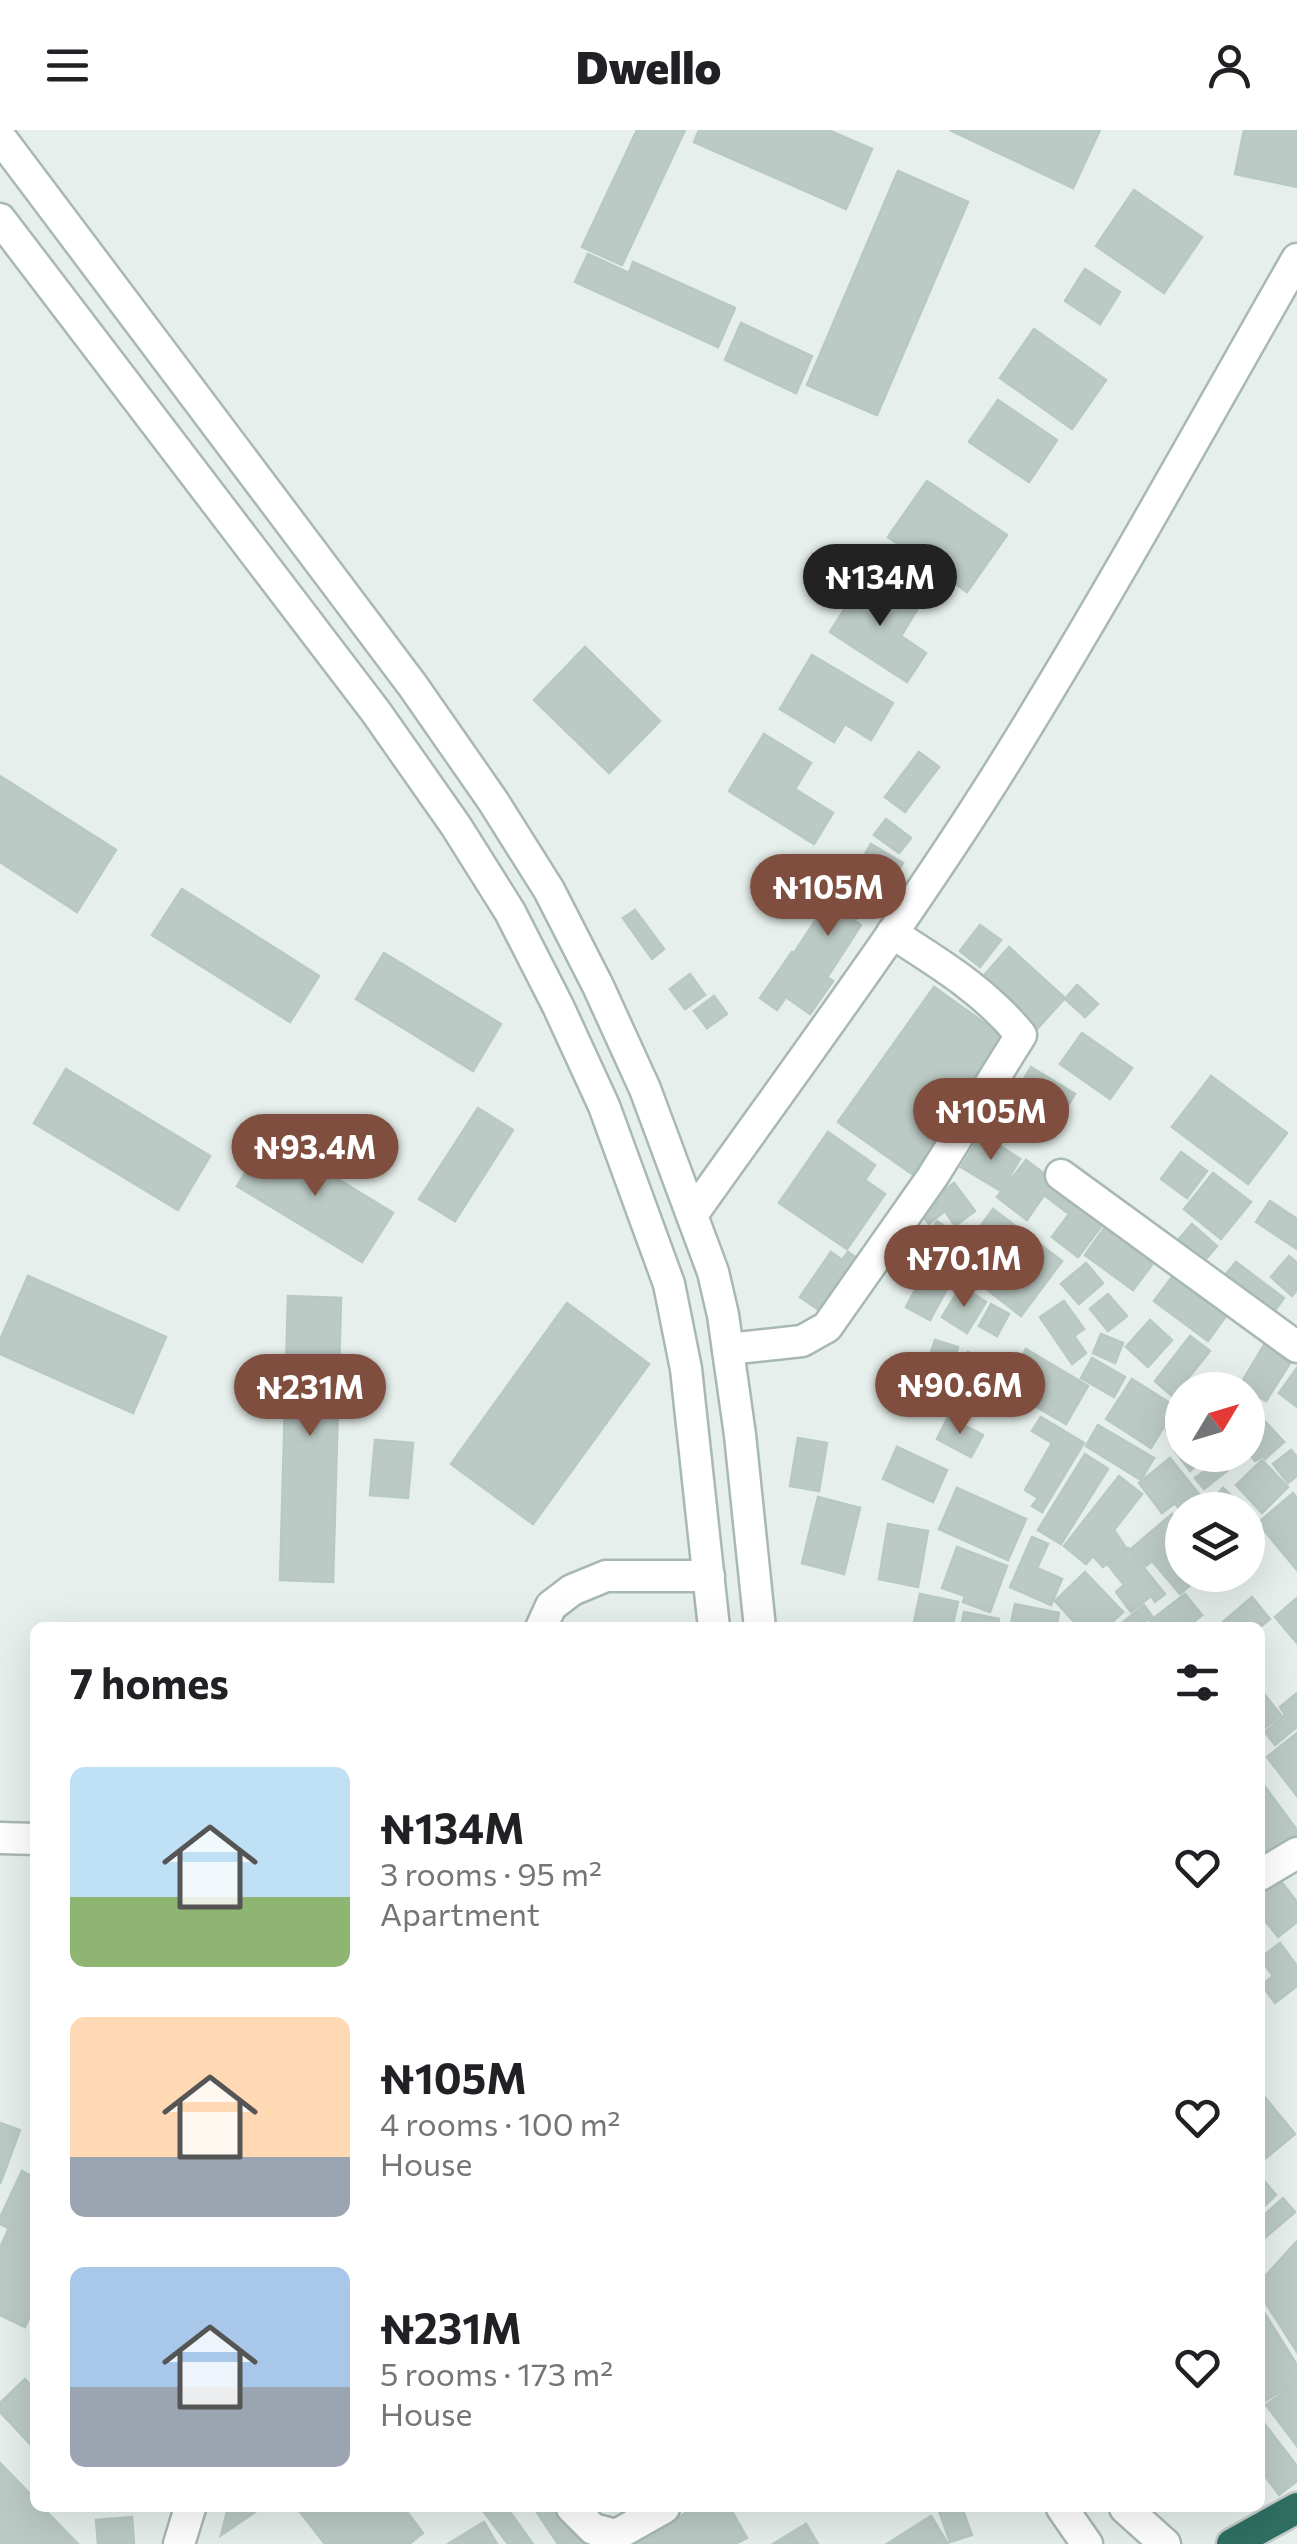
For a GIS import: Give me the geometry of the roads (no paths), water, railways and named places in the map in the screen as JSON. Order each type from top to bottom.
[{"type":"highway","points":[[1232,2544],[1297,2508]]},
{"type":"street","points":[[0,137],[413,686],[550,890],[645,1088],[713,1272],[740,1435],[759,1622]]},
{"type":"street","points":[[0,219],[376,712],[456,826],[510,912],[558,1006],[604,1106],[669,1284],[686,1369],[713,1622]]},
{"type":"street","points":[[692,1215],[892,933],[1019,740],[1297,259]]},
{"type":"street","points":[[728,1349],[802,1341],[827,1326],[933,1176],[1021,1036],[982,995],[892,933]]},
{"type":"street","points":[[1061,1176],[1297,1347]]},
{"type":"street","points":[[544,1622],[551,1606],[572,1590],[606,1576],[709,1576]]},
{"type":"street","points":[[0,1838],[30,1840]]},
{"type":"street","points":[[1265,1871],[1297,1853]]},
{"type":"street","points":[[179,2544],[189,2512]]},
{"type":"street","points":[[576,2512],[593,2529],[616,2535],[657,2512]]},
{"type":"street","points":[[1065,2512],[1087,2544]]},
{"type":"street","points":[[1129,2512],[1165,2544]]}]
